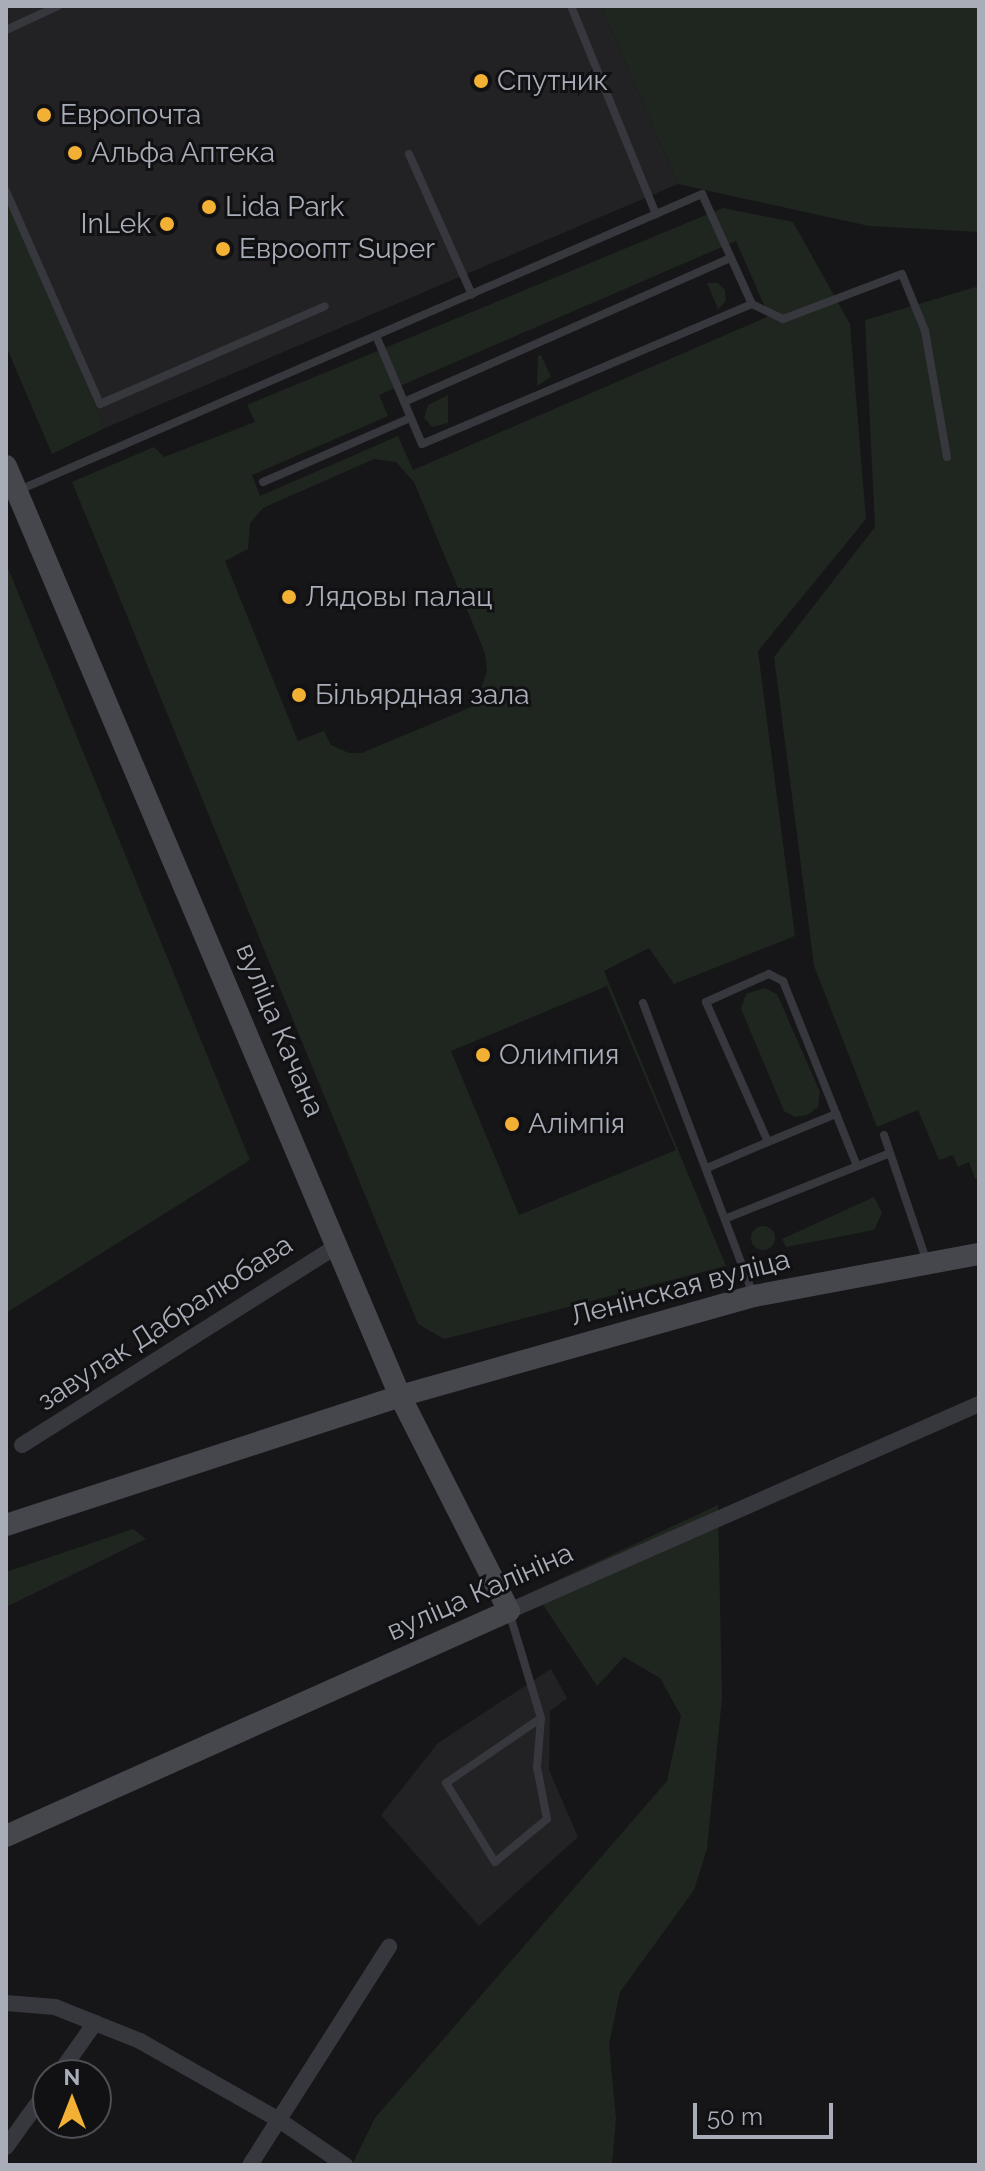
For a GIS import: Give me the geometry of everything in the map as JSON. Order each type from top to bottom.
[{"type":"main road","name":"вуліца Качана","points":[[6,466],[11,493],[400,1396],[509,1611]]},
{"type":"main road","name":"Ленінская вуліца","points":[[6,1525],[400,1396],[754,1296],[979,1254]]},
{"type":"main road","name":"вуліца Калініна","points":[[6,1836],[509,1611]]},
{"type":"street","name":"завулак Дабралюбава","points":[[22,1445],[337,1246]]},
{"type":"street","name":"вуліца Калініна","points":[[509,1611],[979,1404]]},
{"type":"street","points":[[250,2165],[389,1947]]},
{"type":"street","points":[[6,2003],[55,2007],[140,2041],[279,2120],[345,2165]]},
{"type":"street","points":[[69,2059],[95,2023]]},
{"type":"street","points":[[6,2147],[32,2111]]},
{"type":"lane","points":[[6,30],[58,6]]},
{"type":"lane","points":[[571,6],[656,214]]},
{"type":"lane","points":[[409,154],[472,295]]},
{"type":"lane","points":[[6,191],[100,404],[325,306]]},
{"type":"lane","points":[[11,493],[377,338],[702,194],[752,304],[783,319],[902,274],[925,331],[947,457]]},
{"type":"lane","points":[[404,402],[731,258]]},
{"type":"lane","points":[[377,338],[422,444],[752,304]]},
{"type":"lane","points":[[263,482],[410,418]]},
{"type":"lane","points":[[768,1142],[706,1002],[769,974],[783,981],[857,1166]]},
{"type":"lane","points":[[643,1003],[754,1296]]},
{"type":"lane","points":[[707,1168],[836,1114]]},
{"type":"lane","points":[[884,1135],[927,1262]]},
{"type":"lane","points":[[727,1218],[890,1153]]},
{"type":"lane","points":[[509,1611],[541,1718],[537,1767],[547,1819],[495,1862],[446,1783],[541,1718]]},
{"type":"shaded area","points":[[6,6],[601,6],[678,184],[105,428],[6,194]]},
{"type":"shaded area","points":[[601,6],[979,6],[979,232],[869,226],[678,184]]},
{"type":"shaded area","points":[[6,194],[105,428],[52,454],[6,346]]},
{"type":"shaded area","points":[[723,208],[793,222],[850,324],[866,519],[758,651],[795,936],[674,984],[649,948],[604,971],[726,1266],[444,1339],[418,1324],[72,482],[154,447],[164,457],[255,422],[247,405]],"holes":[[[736,241],[769,316],[413,470],[398,436],[260,496],[252,475],[388,416],[379,395]],[[374,459],[396,462],[414,482],[485,653],[487,671],[476,705],[362,753],[349,753],[331,745],[324,731],[298,741],[225,561],[248,549],[250,523],[263,508]],[[607,986],[676,1150],[519,1215],[451,1051]]]},
{"type":"shaded area","points":[[707,283],[718,283],[725,290],[726,301],[718,309]]},
{"type":"shaded area","points":[[979,286],[979,1178],[975,1179],[969,1162],[958,1167],[953,1155],[939,1160],[918,1110],[877,1127],[814,966],[774,657],[875,527],[865,320]]},
{"type":"shaded area","points":[[541,355],[551,377],[537,386],[538,356]]},
{"type":"shaded area","points":[[448,395],[448,423],[432,427],[424,418],[428,405]]},
{"type":"shaded area","points":[[6,563],[250,1160],[6,1313]]},
{"type":"shaded area","points":[[765,988],[777,994],[820,1092],[818,1107],[807,1115],[795,1117],[784,1111],[741,1009],[746,994]]},
{"type":"shaded area","points":[[874,1197],[882,1213],[874,1230],[786,1247],[782,1239]]},
{"type":"shaded area","points":[[763,1226],[771,1230],[775,1238],[771,1246],[763,1250],[755,1246],[751,1238],[755,1230]]},
{"type":"shaded area","points":[[718,1505],[722,1698],[707,1849],[694,1890],[620,1992],[609,2044],[616,2119],[612,2165],[352,2165],[375,2118],[667,1781],[681,1716],[660,1678],[624,1657],[597,1686],[534,1591]]},
{"type":"shaded area","points":[[133,1529],[146,1539],[6,1607],[6,1572]]},
{"type":"shaded area","points":[[551,1669],[567,1698],[550,1711],[549,1770],[578,1837],[479,1926],[381,1815],[438,1743]]},
{"type":"place","name":"Спутник","points":[[481,81]]},
{"type":"place","name":"Европочта","points":[[44,115]]},
{"type":"place","name":"Альфа Аптека","points":[[75,153]]},
{"type":"place","name":"Lida Park","points":[[209,207]]},
{"type":"place","name":"InLek","points":[[167,224]]},
{"type":"place","name":"Евроопт Super","points":[[223,249]]},
{"type":"place","name":"Лядовы палац","points":[[289,597]]},
{"type":"place","name":"Більярдная зала","points":[[299,695]]},
{"type":"place","name":"Олимпия","points":[[483,1055]]},
{"type":"place","name":"Алімпія","points":[[512,1124]]}]
